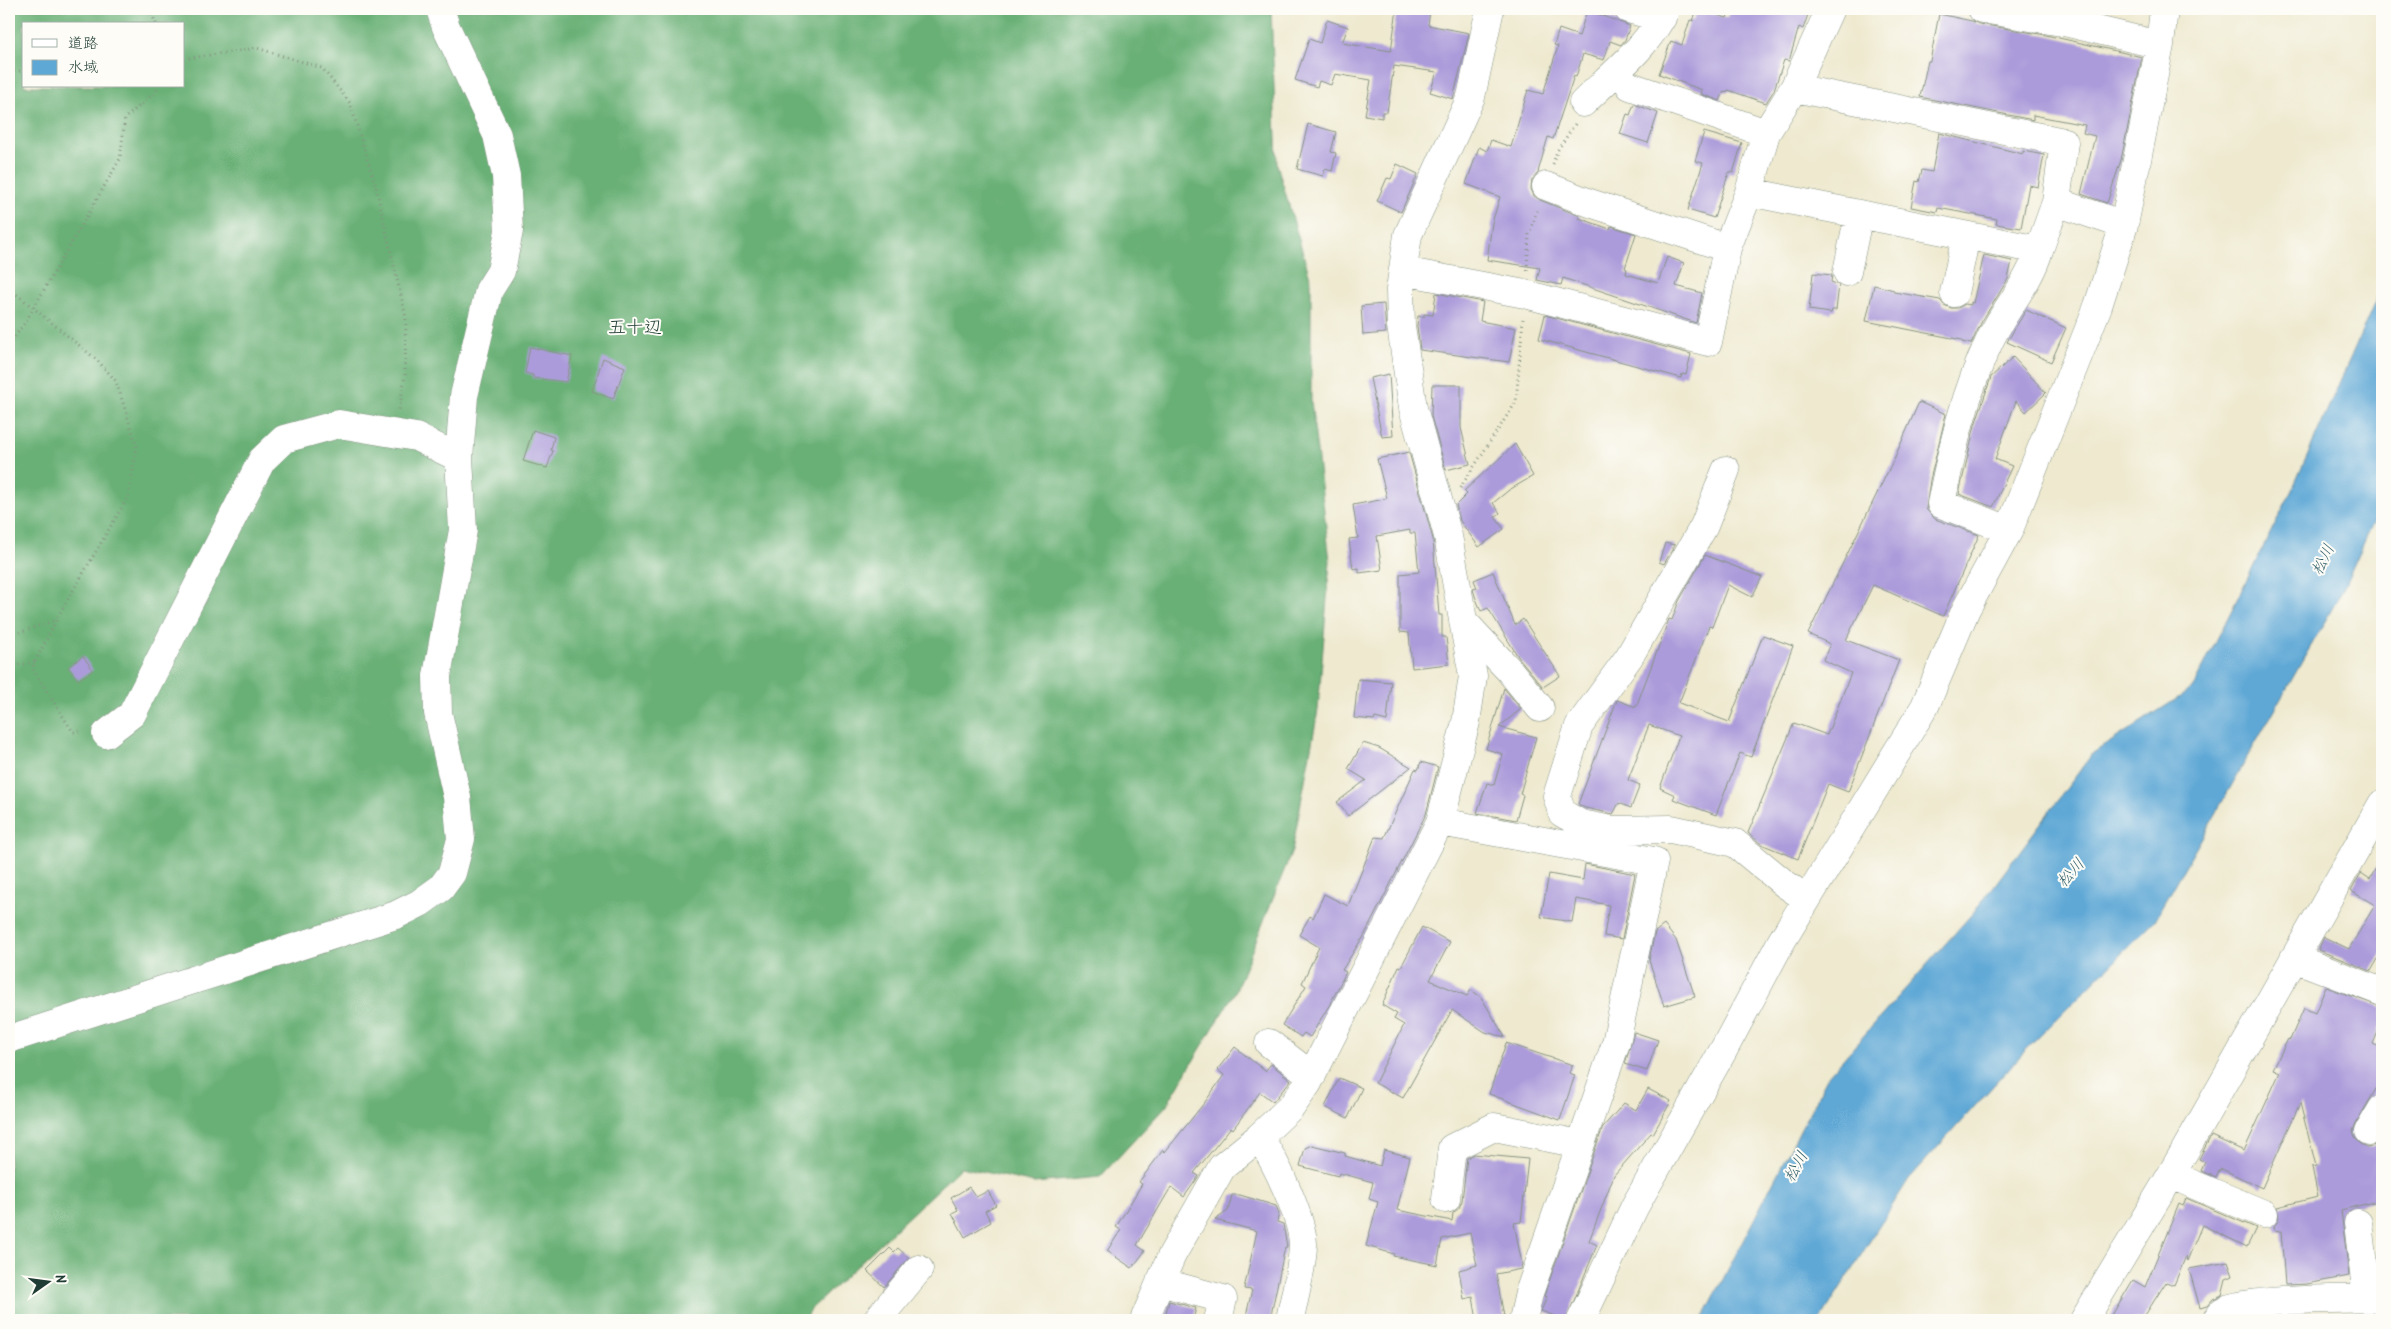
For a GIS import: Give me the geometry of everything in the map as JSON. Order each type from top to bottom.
[{"type":"street","points":[[9,1039],[396,915],[420,903],[440,888],[452,873],[460,839],[460,820],[457,797],[438,713],[437,676],[463,530],[459,458],[464,396],[489,290],[501,271],[506,254],[509,205],[506,176],[497,135],[440,9]]},
{"type":"street","points":[[1144,1320],[1172,1256],[1222,1168],[1292,1106],[1312,1076],[1440,822],[1466,722],[1473,676],[1448,536],[1413,408],[1401,326],[1400,290],[1408,235],[1471,96],[1490,9]]},
{"type":"street","points":[[1583,103],[1641,46],[1664,13],[1628,9]]},
{"type":"street","points":[[1403,271],[1525,294],[1708,342],[1727,248],[1749,192],[1766,133],[1794,88],[1830,9]]},
{"type":"street","points":[[1982,9],[2069,16],[2160,45]]},
{"type":"street","points":[[1581,1320],[1635,1206],[1807,899],[1925,706],[1966,609],[2009,530],[2098,306],[2124,225],[2160,45],[2164,9]]},
{"type":"street","points":[[1630,86],[1766,133]]},
{"type":"street","points":[[1794,88],[2064,142],[2056,202],[2035,264],[1990,339],[1973,378],[1953,446],[1941,504],[2009,530]]},
{"type":"street","points":[[1546,186],[1590,203],[1727,248]]},
{"type":"street","points":[[1749,192],[2039,250]]},
{"type":"street","points":[[2056,202],[2124,225]]},
{"type":"street","points":[[1847,272],[1859,214]]},
{"type":"street","points":[[1954,293],[1966,236]]},
{"type":"street","points":[[106,734],[132,714],[262,460],[284,439],[339,424],[416,437],[459,458]]},
{"type":"street","points":[[1726,470],[1704,526],[1629,656],[1579,726],[1557,796],[1562,813],[1581,824],[1612,830],[1671,829],[1735,843],[1785,884],[1807,899]]},
{"type":"street","points":[[1464,622],[1509,670],[1540,708]]},
{"type":"street","points":[[2084,1320],[2171,1175],[2382,804]]},
{"type":"street","points":[[1440,822],[1654,861],[1616,1044],[1580,1144],[1530,1293],[1523,1320]]},
{"type":"street","points":[[2294,958],[2382,992]]},
{"type":"street","points":[[1269,1043],[1312,1076]]},
{"type":"street","points":[[1446,1200],[1452,1148],[1494,1127],[1580,1144]]},
{"type":"street","points":[[1259,1137],[1270,1154],[1301,1228],[1303,1246],[1290,1320]]},
{"type":"street","points":[[2171,1175],[2264,1214]]},
{"type":"street","points":[[2216,1320],[2223,1311],[2242,1304],[2375,1299],[2358,1223]]},
{"type":"street","points":[[878,1320],[919,1269]]},
{"type":"street","points":[[1160,1282],[1222,1299],[1218,1320]]},
{"type":"path","points":[[150,9],[155,22]]},
{"type":"path","points":[[185,59],[257,48],[322,68],[350,103],[376,187],[406,318],[404,376],[395,433]]},
{"type":"path","points":[[9,72],[22,70]]},
{"type":"path","points":[[9,345],[31,313],[120,159],[125,118],[156,92],[157,88]]},
{"type":"path","points":[[9,288],[96,360],[116,381],[137,448],[128,497],[57,620],[32,668],[73,732],[106,734]]},
{"type":"path","points":[[9,633],[18,633],[57,620]]},
{"type":"path","points":[[9,667],[35,662]]},
{"type":"green space","points":[[9,9],[1271,9],[1277,164],[1311,281],[1311,401],[1330,561],[1318,710],[1292,851],[1236,990],[1166,1106],[1100,1177],[1034,1183],[961,1167],[811,1309],[804,1320],[9,1320]]},
{"type":"water","name":"松川","points":[[2382,286],[2382,503],[2341,593],[2155,920],[2021,1055],[1909,1179],[1820,1320],[1702,1320],[1828,1076],[1979,906],[2093,753],[2192,689],[2292,490]]},
{"type":"building","points":[[1397,9],[1430,10],[1428,25],[1469,33],[1453,99],[1430,92],[1437,72],[1394,66],[1387,112],[1382,112],[1382,118],[1365,115],[1371,80],[1335,74],[1331,85],[1319,81],[1317,87],[1295,80],[1309,39],[1320,43],[1327,20],[1348,27],[1342,43],[1391,51]]},
{"type":"building","points":[[1697,9],[1727,18],[1730,9],[1810,9],[1803,29],[1799,27],[1789,61],[1784,60],[1774,90],[1766,103],[1728,90],[1727,92],[1724,91],[1720,101],[1701,94],[1702,90],[1659,74],[1671,41],[1682,45],[1690,20],[1693,21]]},
{"type":"building","points":[[1587,10],[1630,26],[1621,45],[1610,41],[1604,60],[1583,54],[1553,139],[1548,137],[1539,172],[1532,180],[1531,189],[1534,196],[1540,200],[1580,216],[1579,218],[1610,229],[1611,226],[1636,234],[1625,268],[1627,269],[1626,274],[1658,283],[1667,257],[1684,263],[1676,286],[1702,293],[1696,323],[1563,278],[1561,285],[1537,280],[1540,268],[1487,260],[1492,223],[1500,197],[1466,184],[1479,147],[1487,151],[1491,140],[1511,147],[1528,90],[1543,94],[1558,46],[1554,45],[1559,29],[1579,36]]},
{"type":"building","points":[[1939,14],[1979,24],[2046,35],[2142,57],[2121,160],[2107,203],[2081,194],[2095,136],[2083,133],[2085,125],[2033,115],[2033,120],[1920,97],[1928,61],[1930,61]]},
{"type":"building","points":[[1634,104],[1658,113],[1648,143],[1620,134],[1627,114],[1630,115]]},
{"type":"building","points":[[1308,124],[1336,132],[1331,152],[1336,153],[1332,171],[1325,169],[1323,176],[1297,169]]},
{"type":"building","points":[[1704,132],[1742,143],[1733,173],[1729,172],[1714,218],[1688,210],[1703,163],[1695,161]]},
{"type":"building","points":[[1939,133],[2023,154],[2023,151],[2044,155],[2038,187],[2029,185],[2021,228],[1996,224],[1997,219],[1938,208],[1937,212],[1911,207],[1916,181],[1919,182],[1922,170],[1932,172]]},
{"type":"building","points":[[1397,164],[1418,174],[1401,212],[1377,201],[1387,178],[1391,179]]},
{"type":"building","points":[[1984,255],[2012,261],[2008,279],[1982,321],[1971,344],[1962,342],[1962,340],[1866,321],[1874,285],[1894,290],[1894,292],[1940,300],[1944,305],[1951,308],[1958,308],[1965,304],[1971,305]]},
{"type":"building","points":[[1813,273],[1832,275],[1831,282],[1839,285],[1836,310],[1832,310],[1831,313],[1809,310]]},
{"type":"building","points":[[1436,293],[1483,302],[1480,321],[1516,328],[1509,362],[1420,350],[1417,326],[1418,316],[1424,317],[1424,314],[1433,315]]},
{"type":"building","points":[[1384,304],[1386,333],[1363,335],[1361,306]]},
{"type":"building","points":[[2026,310],[2066,328],[2051,362],[2007,342]]},
{"type":"building","points":[[1545,315],[1691,354],[1686,375],[1682,374],[1681,378],[1539,339]]},
{"type":"building","points":[[530,347],[572,356],[566,382],[533,378],[533,375],[525,373]]},
{"type":"building","points":[[2013,357],[2046,393],[2026,412],[2016,401],[1995,459],[2012,466],[1993,507],[1959,494],[1975,425],[1991,377]]},
{"type":"building","points":[[603,358],[625,367],[613,399],[592,391]]},
{"type":"building","points":[[1389,374],[1393,436],[1382,437],[1370,378]]},
{"type":"building","points":[[1432,385],[1461,385],[1461,428],[1470,464],[1446,470],[1431,416]]},
{"type":"building","points":[[1919,402],[1946,414],[1930,480],[1926,509],[1935,519],[1979,535],[1943,616],[1873,585],[1846,640],[1899,660],[1848,792],[1828,784],[1798,859],[1761,844],[1748,833],[1794,723],[1827,735],[1851,673],[1823,660],[1830,644],[1808,634],[1895,457]]},
{"type":"building","points":[[533,430],[554,437],[551,450],[553,451],[547,468],[523,461]]},
{"type":"building","points":[[1515,444],[1533,476],[1509,490],[1493,503],[1500,513],[1495,517],[1504,529],[1479,547],[1460,521],[1456,505],[1467,494],[1464,491]]},
{"type":"building","points":[[1409,452],[1433,539],[1439,615],[1442,615],[1442,637],[1446,637],[1449,664],[1412,668],[1409,633],[1400,632],[1400,574],[1419,572],[1415,533],[1410,533],[1410,530],[1377,536],[1382,570],[1359,573],[1359,568],[1353,569],[1349,539],[1358,538],[1353,505],[1387,498],[1377,459]]},
{"type":"building","points":[[1665,543],[1675,545],[1664,564],[1659,562]]},
{"type":"building","points":[[1705,555],[1762,577],[1752,597],[1728,585],[1712,627],[1709,626],[1679,703],[1729,722],[1763,635],[1793,646],[1751,757],[1740,753],[1716,815],[1673,799],[1675,795],[1660,788],[1679,736],[1649,725],[1628,780],[1640,785],[1631,808],[1619,803],[1613,814],[1585,808],[1578,804],[1617,700],[1636,707],[1669,619],[1672,620],[1679,601]]},
{"type":"building","points":[[1493,572],[1515,625],[1523,619],[1560,676],[1543,687],[1519,658],[1488,608],[1481,611],[1473,589],[1477,588],[1474,580]]},
{"type":"building","points":[[83,656],[93,670],[78,680],[68,667]]},
{"type":"building","points":[[1358,679],[1391,682],[1387,721],[1375,718],[1374,720],[1354,718]]},
{"type":"building","points":[[1504,688],[1521,709],[1499,727],[1536,737],[1520,794],[1523,795],[1516,820],[1477,813],[1487,783],[1494,785],[1503,754],[1486,749]]},
{"type":"building","points":[[1363,743],[1379,748],[1411,767],[1348,816],[1337,802],[1366,780],[1348,769]]},
{"type":"building","points":[[1421,762],[1438,767],[1426,814],[1362,940],[1342,970],[1346,972],[1330,1004],[1310,1037],[1304,1033],[1301,1037],[1282,1025],[1306,986],[1302,983],[1319,947],[1299,935],[1310,916],[1313,918],[1324,894],[1348,906],[1375,837],[1384,838],[1415,769],[1418,770]]},
{"type":"building","points":[[2382,857],[2382,952],[2371,971],[2318,950],[2324,937],[2349,949],[2375,905],[2351,891],[2361,873],[2370,879]]},
{"type":"building","points":[[1585,864],[1635,874],[1622,939],[1604,936],[1609,905],[1576,899],[1572,922],[1541,917],[1549,874],[1583,880]]},
{"type":"building","points":[[1664,925],[1676,940],[1695,997],[1664,1006],[1649,960],[1655,932]]},
{"type":"building","points":[[1422,927],[1450,942],[1430,980],[1467,996],[1471,990],[1481,997],[1505,1037],[1485,1032],[1452,1010],[1403,1098],[1375,1083],[1404,1025],[1394,1019],[1397,1014],[1382,1005],[1399,966],[1401,967]]},
{"type":"building","points":[[2326,987],[2382,1007],[2382,1022],[2373,1044],[2382,1048],[2382,1079],[2353,1131],[2355,1138],[2361,1144],[2368,1147],[2376,1145],[2382,1139],[2382,1200],[2341,1210],[2349,1276],[2307,1284],[2285,1285],[2281,1231],[2275,1232],[2274,1226],[2279,1220],[2277,1207],[2318,1197],[2312,1167],[2316,1166],[2300,1103],[2262,1188],[2224,1170],[2220,1169],[2216,1177],[2201,1171],[2205,1162],[2199,1159],[2211,1136],[2244,1151],[2280,1072],[2273,1069],[2288,1039],[2290,1040],[2304,1008],[2315,1013]]},
{"type":"building","points":[[1634,1032],[1658,1040],[1647,1071],[1625,1064]]},
{"type":"building","points":[[1506,1043],[1573,1065],[1569,1073],[1575,1075],[1560,1120],[1489,1094]]},
{"type":"building","points":[[1235,1047],[1265,1071],[1271,1064],[1291,1080],[1273,1102],[1260,1092],[1233,1129],[1231,1127],[1194,1173],[1199,1176],[1184,1197],[1171,1187],[1137,1245],[1145,1251],[1132,1268],[1107,1251],[1121,1230],[1116,1227],[1142,1184],[1139,1182],[1163,1150],[1165,1152],[1205,1102],[1224,1075],[1217,1070]]},
{"type":"building","points":[[1339,1078],[1362,1088],[1348,1118],[1325,1107]]},
{"type":"building","points":[[1648,1089],[1671,1101],[1653,1134],[1651,1133],[1614,1175],[1589,1241],[1597,1245],[1566,1320],[1541,1311],[1547,1297],[1544,1296],[1603,1127],[1624,1103],[1636,1110]]},
{"type":"building","points":[[1312,1145],[1345,1153],[1345,1156],[1380,1166],[1384,1150],[1410,1157],[1397,1210],[1452,1221],[1453,1213],[1459,1208],[1462,1201],[1467,1158],[1474,1154],[1528,1159],[1521,1222],[1514,1223],[1522,1264],[1521,1269],[1496,1274],[1504,1316],[1477,1320],[1473,1297],[1464,1299],[1459,1270],[1477,1265],[1470,1233],[1442,1239],[1437,1265],[1393,1256],[1394,1254],[1366,1246],[1378,1202],[1369,1199],[1373,1182],[1339,1173],[1338,1176],[1300,1166],[1305,1148]]},
{"type":"building","points":[[969,1187],[976,1197],[988,1191],[996,1205],[985,1211],[991,1222],[965,1237],[952,1213],[958,1210],[951,1198]]},
{"type":"building","points":[[1232,1195],[1240,1195],[1276,1206],[1279,1213],[1277,1222],[1283,1224],[1287,1247],[1285,1247],[1270,1320],[1245,1320],[1252,1290],[1244,1289],[1257,1231],[1215,1220],[1228,1211]]},
{"type":"building","points":[[2186,1198],[2256,1228],[2247,1247],[2202,1225],[2187,1261],[2186,1256],[2174,1285],[2166,1282],[2142,1320],[2109,1320],[2133,1280],[2145,1287],[2179,1204],[2183,1206]]},
{"type":"building","points":[[890,1248],[894,1252],[898,1248],[909,1258],[884,1287],[867,1271]]},
{"type":"building","points":[[2228,1262],[2233,1276],[2226,1279],[2222,1295],[2213,1299],[2207,1306],[2200,1308],[2189,1269]]},
{"type":"building","points":[[1169,1301],[1196,1308],[1193,1320],[1164,1320]]},
{"type":"district","name":"五十辺","points":[[635,327]]}]
